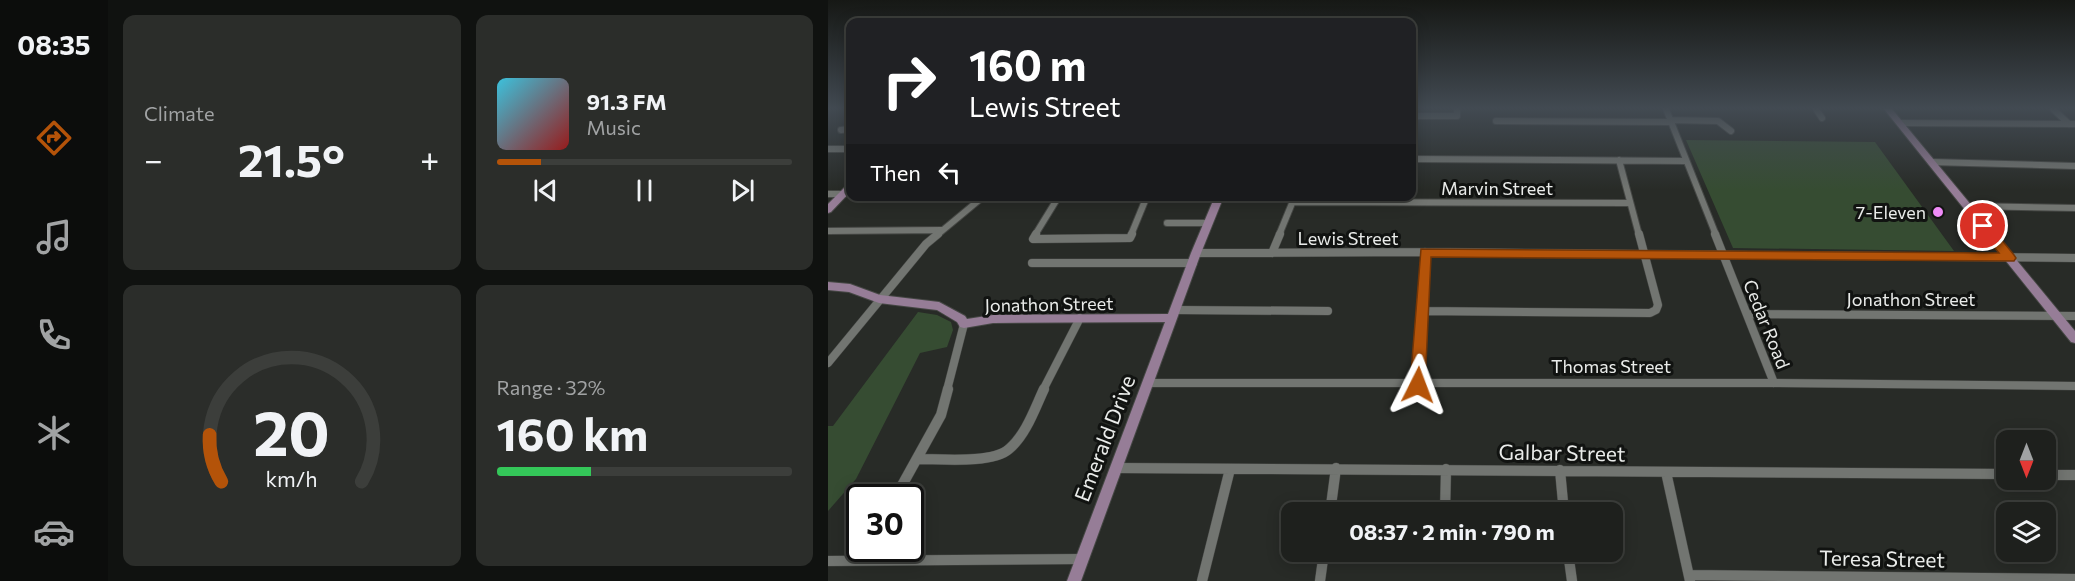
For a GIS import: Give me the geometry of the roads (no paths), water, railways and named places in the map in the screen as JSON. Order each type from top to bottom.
[{"type":"street","name":"Cedar Road","points":[[1677,136],[1774,383]]},
{"type":"street","points":[[1910,136],[2075,339]]},
{"type":"street","points":[[828,149],[846,151]]},
{"type":"street","points":[[1416,159],[1686,161]]},
{"type":"street","points":[[1421,311],[1650,313],[1656,310],[1657,302],[1619,160]]},
{"type":"street","points":[[1931,162],[2075,166]]},
{"type":"street","points":[[828,194],[846,191]]},
{"type":"street","points":[[828,210],[846,192]]},
{"type":"street","points":[[828,363],[926,244],[979,201]]},
{"type":"street","points":[[1056,201],[1033,238],[1130,238],[1145,201]]},
{"type":"street","name":"Emerald Drive","points":[[1074,581],[1194,258],[1218,201]]},
{"type":"street","points":[[1272,253],[1294,201]]},
{"type":"street","name":"Marvin Street","points":[[1406,201],[1630,203]]},
{"type":"street","points":[[1966,206],[2075,207]]},
{"type":"street","points":[[1167,223],[1209,223]]},
{"type":"street","points":[[828,231],[942,230]]},
{"type":"street","points":[[1418,385],[1425,252]]},
{"type":"street","name":"Lewis Street","points":[[1032,263],[1272,253],[1425,252],[2075,258]]},
{"type":"street","name":"Jonathon Street","points":[[828,286],[850,288],[879,299],[939,306],[962,319],[964,324],[993,319],[1173,314]]},
{"type":"street","points":[[1173,314],[1328,311]]},
{"type":"street","name":"Jonathon Street","points":[[1747,314],[2075,316]]},
{"type":"street","points":[[918,459],[992,458],[1009,450],[1023,431],[1080,318]]},
{"type":"street","points":[[903,484],[941,415],[964,324]]},
{"type":"street","name":"Thomas Street","points":[[1148,383],[1418,385],[1497,382],[2075,386]]},
{"type":"street","name":"Galbar Street","points":[[1116,468],[1996,474]]},
{"type":"street","points":[[1331,502],[1336,468]]},
{"type":"street","points":[[1202,581],[1230,469]]},
{"type":"street","points":[[1445,502],[1446,469]]},
{"type":"street","points":[[1560,470],[1563,502]]},
{"type":"street","points":[[1666,472],[1690,578]]},
{"type":"street","points":[[2056,475],[2075,475]]},
{"type":"street","points":[[828,561],[1082,559]]},
{"type":"street","points":[[1320,581],[1323,562]]},
{"type":"street","points":[[1569,562],[1572,581]]},
{"type":"street","name":"Teresa Street","points":[[1690,578],[2075,579]]},
{"type":"place","name":"7-Eleven","points":[[1938,212]]}]
